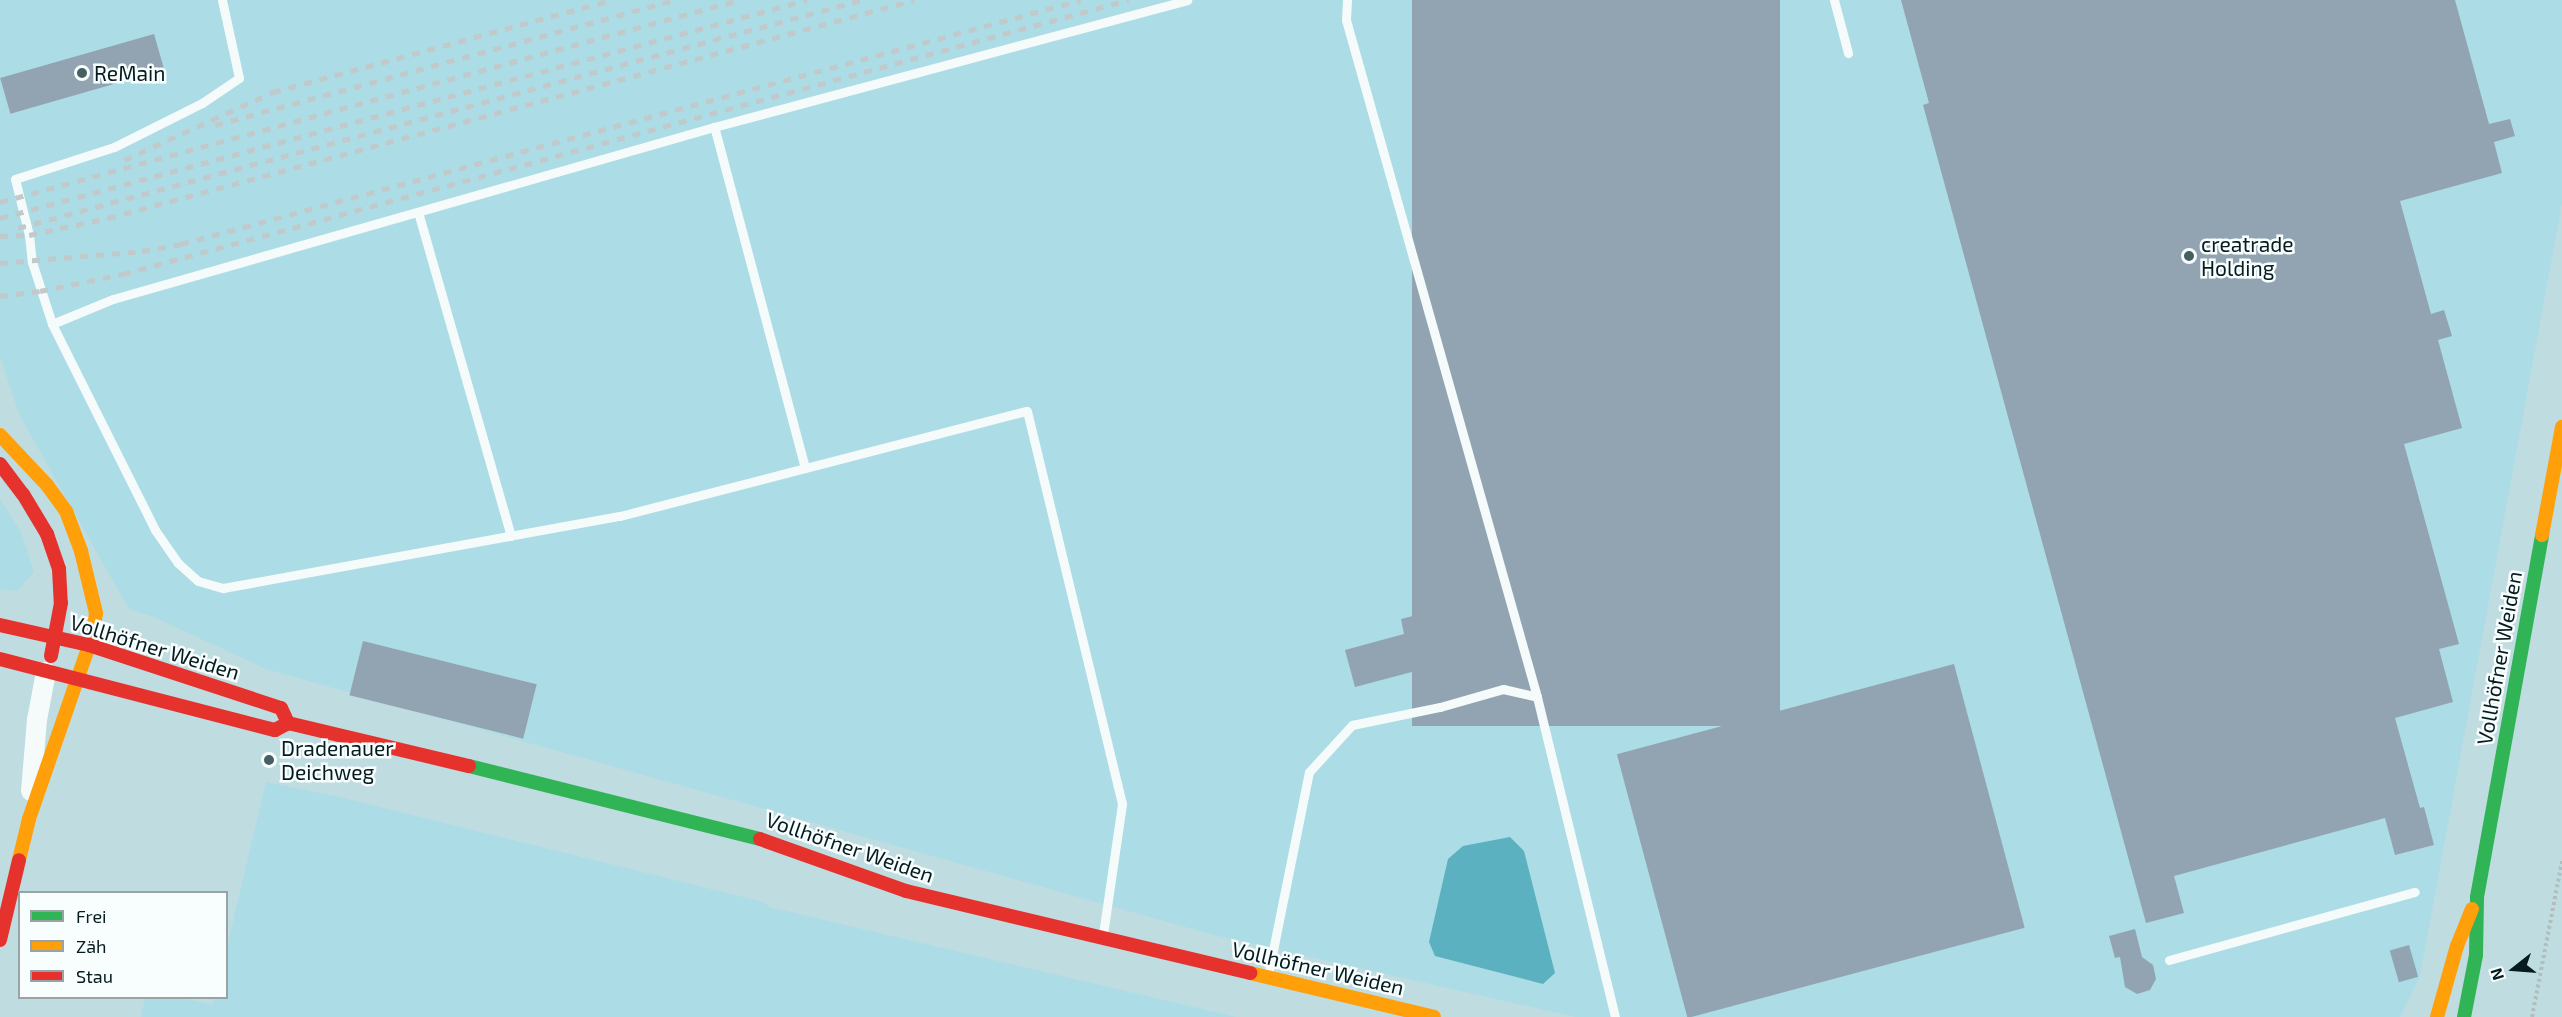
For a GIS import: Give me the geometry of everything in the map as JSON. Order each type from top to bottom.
[{"type":"main road","name":"Vollhöfner Weiden","points":[[2464,1017],[2476,955],[2477,897],[2562,427]]},
{"type":"main road","points":[[0,435],[47,485],[71,522],[94,596],[96,613],[78,680],[29,819],[0,940]]},
{"type":"main road","points":[[0,464],[23,494],[54,550],[59,569],[61,603],[56,639],[46,672]]},
{"type":"main road","name":"Vollhöfner Weiden","points":[[0,625],[89,645],[281,708],[288,723]]},
{"type":"main road","name":"Vollhöfner Weiden","points":[[0,659],[275,730],[288,723],[709,824],[785,847],[880,883],[1434,1017]]},
{"type":"main road","name":"Vollhöfner Weiden","points":[[2438,1017],[2457,946],[2477,897]]},
{"type":"street","points":[[29,819],[37,720],[46,672]]},
{"type":"lane","points":[[222,0],[239,78],[202,103],[114,147],[15,178],[29,235],[32,262],[52,324],[155,530],[178,563],[198,581],[223,588],[620,516],[1027,411],[1122,804],[1102,938]]},
{"type":"lane","points":[[52,324],[112,299],[714,127],[1187,0]]},
{"type":"lane","points":[[1347,0],[1347,20],[1537,697],[1614,1017]]},
{"type":"lane","points":[[1834,0],[1848,53]]},
{"type":"lane","points":[[714,127],[805,468]]},
{"type":"lane","points":[[418,212],[511,536]]},
{"type":"lane","points":[[1267,977],[1309,772],[1352,725],[1440,707],[1503,689],[1537,697]]},
{"type":"lane","points":[[2169,960],[2415,892]]},
{"type":"path","points":[[2532,1017],[2562,861]]},
{"type":"shaded area","points":[[0,0],[2562,0],[2562,203],[2420,976],[2400,1017],[1576,1017],[1214,935],[266,669],[154,617],[129,609],[19,414],[0,356]]},
{"type":"shaded area","points":[[0,499],[21,532],[34,572],[17,591],[0,589]]},
{"type":"shaded area","points":[[266,782],[339,797],[763,902],[769,907],[1236,1017],[141,1017],[145,999],[185,999],[212,1005],[214,999],[228,999],[228,943]]},
{"type":"shaded area","points":[[1510,837],[1524,851],[1555,973],[1543,984],[1435,956],[1429,942],[1448,859],[1463,846]]},
{"type":"building","points":[[1412,0],[1780,0],[1780,726],[1412,726]]},
{"type":"building","points":[[1901,0],[2455,0],[2489,124],[2510,119],[2515,136],[2494,142],[2502,173],[2400,201],[2431,314],[2444,310],[2452,336],[2438,340],[2462,428],[2404,444],[2459,644],[2439,649],[2453,702],[2395,718],[2420,808],[2424,807],[2434,845],[2395,855],[2385,818],[2174,876],[2184,913],[2146,923],[1923,105],[1929,103]]},
{"type":"building","name":"ReMain","points":[[154,34],[164,70],[10,114],[0,78]]},
{"type":"building","points":[[1449,607],[1453,620],[1481,612],[1491,651],[1355,687],[1345,650],[1404,634],[1401,619]]},
{"type":"building","points":[[363,641],[537,684],[523,739],[349,695]]},
{"type":"building","points":[[1954,664],[2025,928],[1687,1017],[1617,754]]},
{"type":"building","points":[[2135,929],[2142,957],[2153,965],[2156,979],[2150,990],[2137,994],[2125,987],[2120,957],[2115,958],[2109,936]]},
{"type":"building","points":[[2409,945],[2418,977],[2399,982],[2390,951]]},
{"type":"railway","points":[[124,160],[273,92],[611,0]]},
{"type":"railway","points":[[215,125],[674,0]]},
{"type":"railway","points":[[0,202],[739,0]]},
{"type":"railway","points":[[0,218],[807,0]]},
{"type":"railway","points":[[18,228],[862,0]]},
{"type":"railway","points":[[0,236],[29,235],[108,218],[914,0]]},
{"type":"railway","points":[[0,263],[142,251],[181,244],[1081,0]]},
{"type":"railway","points":[[0,296],[40,291],[123,274],[1128,0]]},
{"type":"traffic: fast","points":[[2464,1017],[2476,955],[2477,897],[2542,535]]},
{"type":"traffic: fast","points":[[469,766],[760,839]]},
{"type":"traffic: slow","points":[[2542,535],[2562,427]]},
{"type":"traffic: slow","points":[[0,435],[47,485],[66,511],[81,551],[96,613],[93,634],[29,819],[19,860]]},
{"type":"traffic: slow","points":[[2437,1017],[2457,946],[2472,909]]},
{"type":"traffic: slow","points":[[1250,973],[1434,1017]]},
{"type":"traffic: jam","points":[[0,464],[23,494],[47,534],[59,569],[61,603],[51,656]]},
{"type":"traffic: jam","points":[[0,625],[89,645],[281,708],[288,723]]},
{"type":"traffic: jam","points":[[0,659],[275,730],[288,723],[469,766]]},
{"type":"traffic: jam","points":[[760,839],[906,891],[1250,973]]},
{"type":"traffic: jam","points":[[0,940],[19,860]]},
{"type":"place","name":"ReMain","points":[[82,73]]},
{"type":"place","name":"creatrade Holding","points":[[2189,256]]},
{"type":"place","name":"Dradenauer Deichweg","points":[[269,760]]}]
